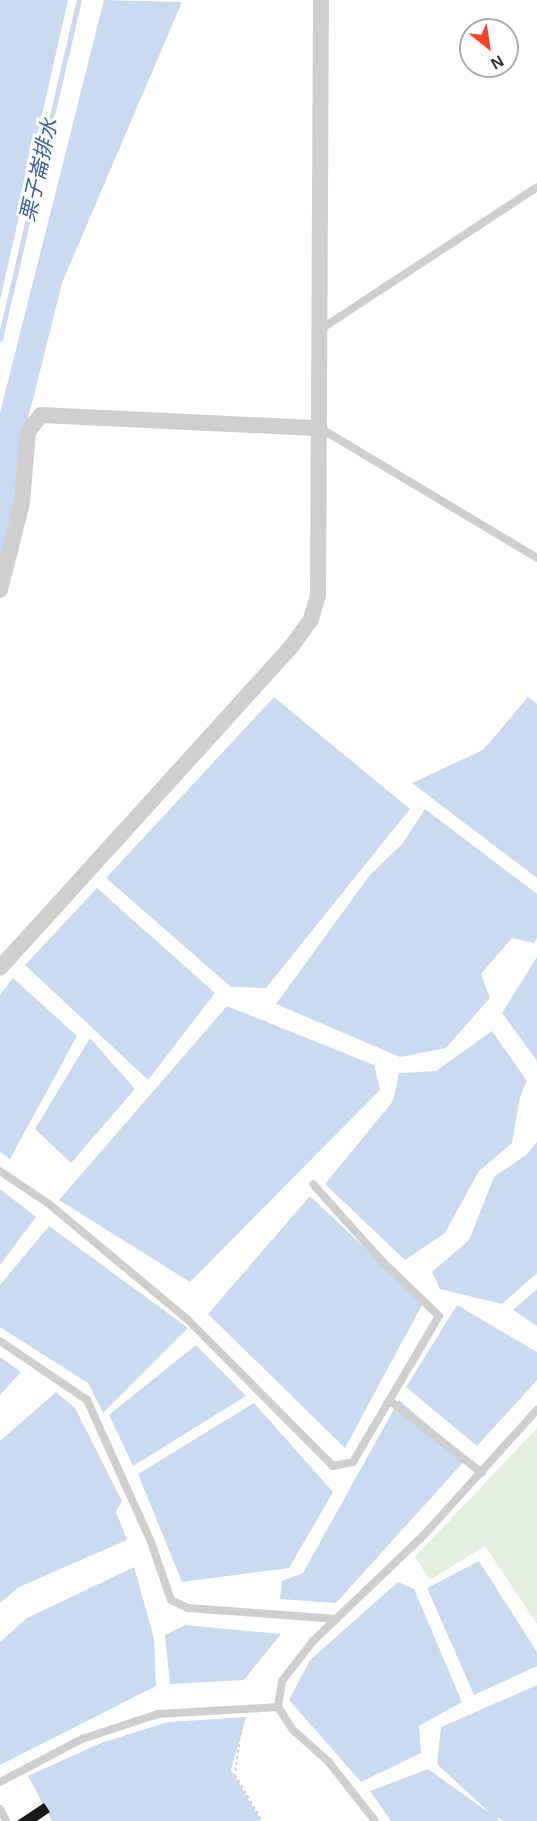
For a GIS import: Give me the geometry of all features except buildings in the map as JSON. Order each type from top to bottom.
[{"type":"street","points":[[0,968],[283,656],[311,619],[318,595],[321,0]]},
{"type":"street","points":[[0,590],[22,503],[28,432],[32,421],[41,415],[320,428]]},
{"type":"lane","points":[[321,330],[537,187]]},
{"type":"lane","points":[[320,428],[537,558]]},
{"type":"lane","points":[[0,1171],[49,1204],[187,1320],[333,1466],[353,1462],[439,1316],[382,1261],[313,1184]]},
{"type":"lane","points":[[0,1341],[87,1400],[151,1542],[171,1600],[188,1608],[336,1619]]},
{"type":"lane","points":[[389,1400],[482,1473]]},
{"type":"lane","points":[[375,1821],[328,1761],[293,1730],[278,1707],[282,1681],[313,1641],[482,1473],[537,1410]]},
{"type":"lane","points":[[0,1782],[82,1740],[158,1714],[278,1707]]},
{"type":"lane","points":[[0,1809],[6,1821]]},
{"type":"path","points":[[244,1708],[234,1775],[261,1821]]},
{"type":"green space","points":[[537,1428],[537,1624],[485,1546],[430,1580],[415,1557]]},
{"type":"water","points":[[0,0],[68,0],[0,300]]},
{"type":"water","points":[[104,0],[182,2],[62,283],[23,439],[13,524],[0,565],[0,413]]},
{"type":"water","points":[[274,697],[410,809],[266,988],[231,987],[106,878]]},
{"type":"water","points":[[528,697],[537,704],[537,878],[412,783],[483,750]]},
{"type":"water","points":[[425,809],[537,894],[537,938],[534,943],[512,938],[481,974],[490,998],[446,1048],[400,1057],[276,1004],[369,876],[402,844]]},
{"type":"water","points":[[97,888],[215,993],[148,1080],[25,965]]},
{"type":"water","points":[[537,957],[537,1061],[502,1013]]},
{"type":"water","points":[[13,978],[77,1036],[10,1159],[0,1152],[0,995]]},
{"type":"water","points":[[227,1006],[374,1065],[380,1090],[190,1282],[59,1200]]},
{"type":"water","points":[[492,1031],[527,1081],[520,1097],[512,1143],[479,1171],[445,1233],[405,1260],[325,1184],[393,1101],[399,1073],[436,1071]]},
{"type":"water","points":[[90,1038],[135,1089],[71,1163],[35,1129]]},
{"type":"water","points":[[537,1142],[537,1273],[502,1304],[440,1289],[432,1272],[469,1240],[494,1177],[526,1155]]},
{"type":"water","points":[[0,1189],[36,1217],[0,1265]]},
{"type":"water","points":[[310,1196],[423,1303],[345,1448],[208,1314]]},
{"type":"water","points":[[49,1226],[188,1328],[103,1413],[88,1383],[0,1327],[0,1285]]},
{"type":"water","points":[[537,1289],[537,1326],[513,1310]]},
{"type":"water","points":[[457,1305],[537,1352],[537,1380],[477,1446],[406,1387]]},
{"type":"water","points":[[196,1345],[246,1396],[133,1466],[109,1415]]},
{"type":"water","points":[[0,1357],[21,1372],[0,1395]]},
{"type":"water","points":[[56,1392],[75,1408],[122,1501],[116,1512],[127,1540],[19,1587],[0,1603],[0,1441]]},
{"type":"water","points":[[399,1400],[467,1458],[336,1603],[280,1599],[282,1581],[303,1573]]},
{"type":"water","points":[[254,1403],[333,1492],[289,1568],[182,1582],[138,1474]]},
{"type":"water","points":[[479,1561],[537,1652],[537,1666],[474,1695],[427,1588]]},
{"type":"water","points":[[134,1567],[154,1638],[156,1686],[0,1765],[0,1642],[27,1618]]},
{"type":"water","points":[[398,1582],[414,1589],[462,1702],[419,1726],[421,1753],[361,1782],[289,1700],[310,1660]]},
{"type":"water","points":[[185,1625],[281,1634],[244,1680],[170,1684],[165,1635]]},
{"type":"water","points":[[537,1685],[537,1821],[504,1821],[496,1817],[500,1821],[391,1821],[370,1791],[428,1769],[491,1814],[437,1764],[441,1727]]},
{"type":"water","points":[[246,1717],[231,1770],[261,1821],[52,1821],[28,1776],[101,1743],[168,1722]]},
{"type":"waterway","name":"栗子崙排水","points":[[0,339],[79,0]]}]
